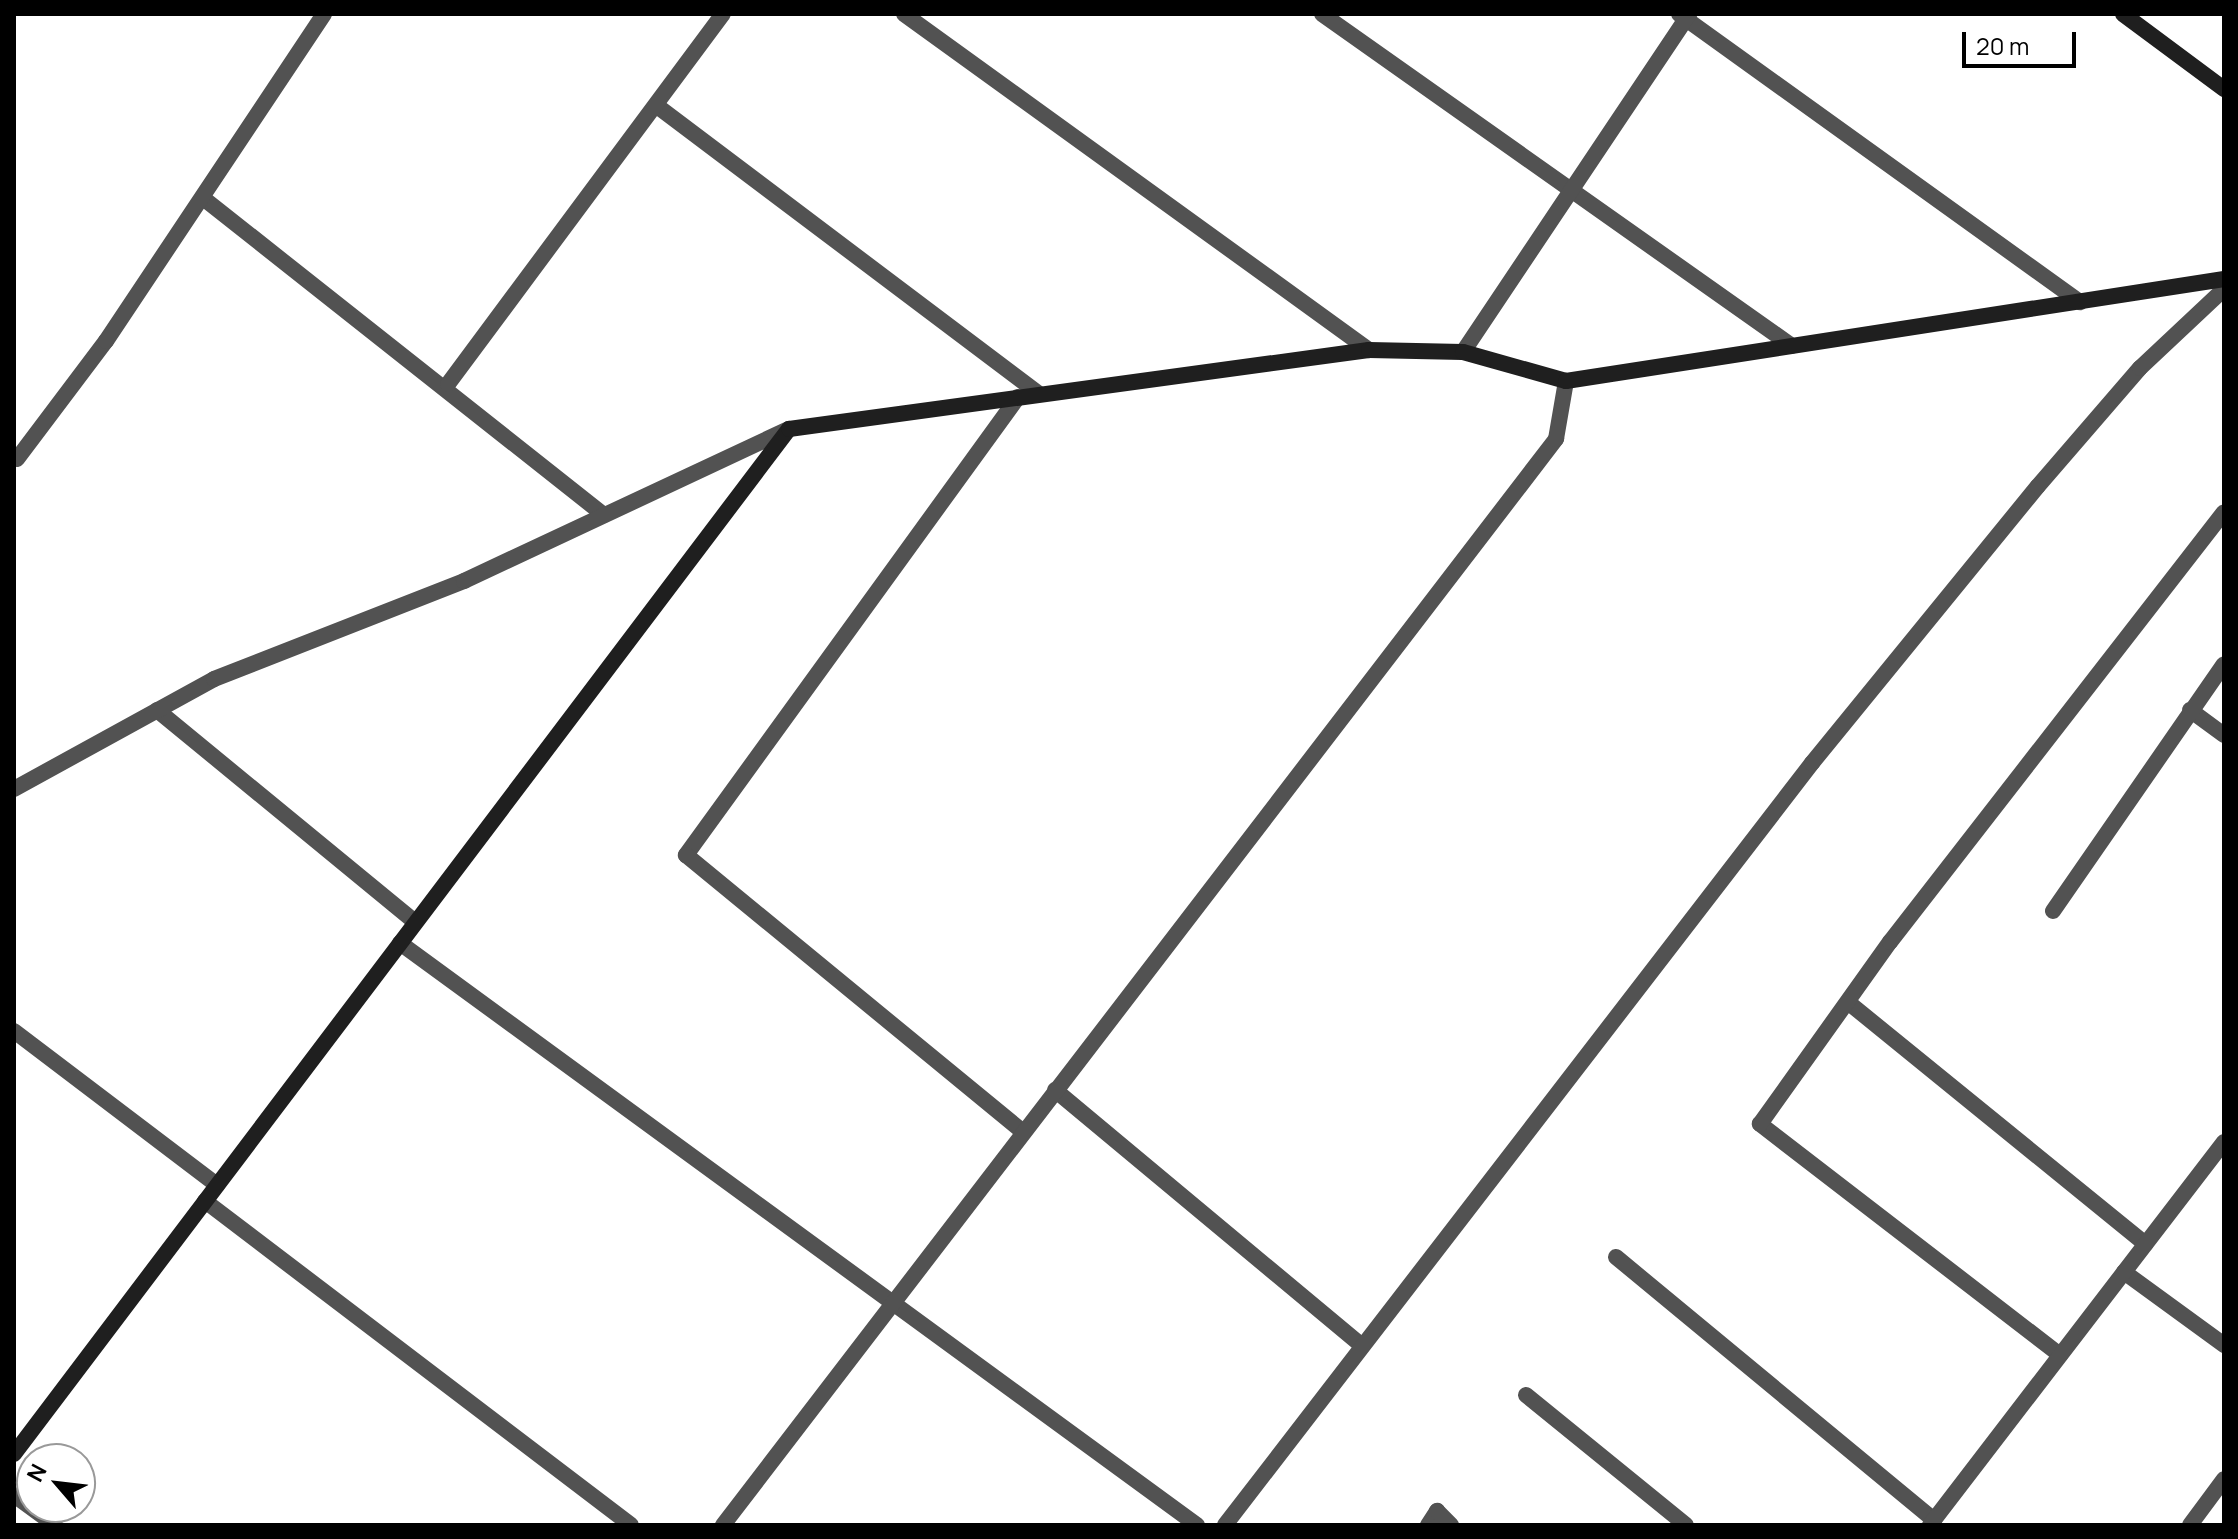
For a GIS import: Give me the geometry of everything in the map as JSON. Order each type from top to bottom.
[{"type":"main road","points":[[2123,14],[2224,89]]},
{"type":"main road","points":[[14,1454],[789,429],[1369,350],[1463,352],[1566,381],[2224,279]]},
{"type":"street","points":[[17,459],[203,198],[324,14]]},
{"type":"street","points":[[448,384],[723,14]]},
{"type":"street","points":[[904,14],[1369,350]]},
{"type":"street","points":[[1322,14],[1792,346]]},
{"type":"street","points":[[1463,352],[1685,16],[2080,302]]},
{"type":"street","points":[[657,106],[1039,394]]},
{"type":"street","points":[[203,198],[448,384],[604,515]]},
{"type":"street","points":[[1225,1525],[1360,1344],[2018,510],[2140,368],[2224,289]]},
{"type":"street","points":[[723,1525],[1556,439],[1566,381]]},
{"type":"street","points":[[1018,397],[686,855],[1023,1132]]},
{"type":"street","points":[[14,789],[157,710],[604,515],[789,429]]},
{"type":"street","points":[[2060,1355],[1760,1124],[2224,512]]},
{"type":"street","points":[[2053,911],[2224,664]]},
{"type":"street","points":[[157,710],[415,922]]},
{"type":"street","points":[[2190,710],[2224,735]]},
{"type":"street","points":[[400,943],[1197,1525]]},
{"type":"street","points":[[1849,1003],[2146,1244]]},
{"type":"street","points":[[14,1031],[217,1185]]},
{"type":"street","points":[[1055,1090],[1360,1344]]},
{"type":"street","points":[[1616,1257],[1932,1523],[2224,1142]]},
{"type":"street","points":[[205,1201],[631,1525]]},
{"type":"street","points":[[2124,1272],[2224,1345]]},
{"type":"street","points":[[1526,1395],[1686,1525]]},
{"type":"street","points":[[2190,1525],[2224,1479]]},
{"type":"street","points":[[14,1495],[55,1525]]},
{"type":"street","points":[[1428,1525],[1437,1511],[1451,1525]]}]
